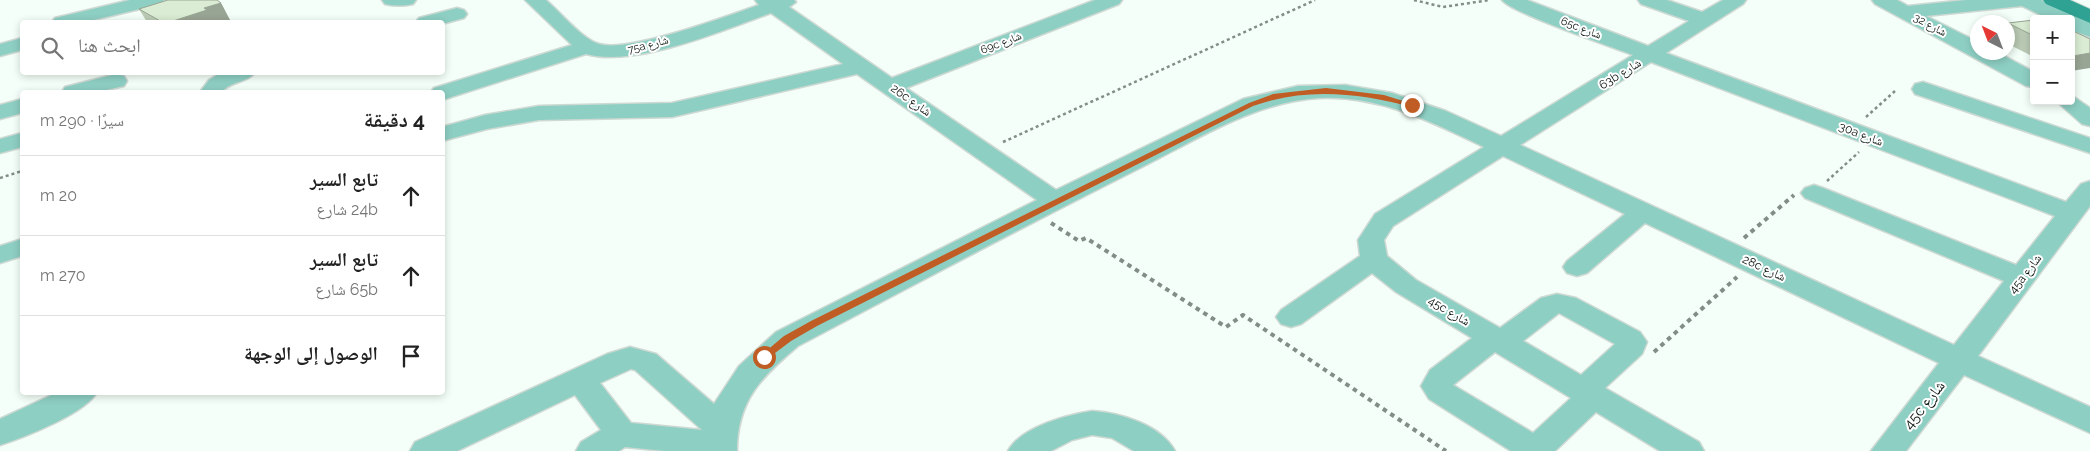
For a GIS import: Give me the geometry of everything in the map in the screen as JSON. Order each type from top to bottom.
[{"type":"main road","points":[[2053,0],[2090,17]]},
{"type":"street","points":[[66,20],[87,8],[154,0]]},
{"type":"street","points":[[392,0],[406,0]]},
{"type":"street","points":[[445,92],[587,47],[536,0]]},
{"type":"street","name":"69c شارع","points":[[891,86],[1112,0]]},
{"type":"street","name":"65c شارع","points":[[1512,0],[1530,9],[1650,55]]},
{"type":"street","points":[[1648,0],[1705,20]]},
{"type":"street","name":"63b شارع","points":[[1503,147],[1736,0]]},
{"type":"street","name":"شارع 32","points":[[1882,0],[1970,47]]},
{"type":"street","points":[[1904,12],[2025,0],[2057,15]]},
{"type":"street","name":"75a شارع","points":[[587,47],[608,52],[637,50],[777,2]]},
{"type":"street","name":"26c شارع","points":[[777,2],[862,66],[984,151],[1045,206]]},
{"type":"street","points":[[117,20],[172,7]]},
{"type":"street","points":[[434,20],[457,14]]},
{"type":"street","points":[[2075,24],[2090,30]]},
{"type":"street","points":[[0,38],[20,33]]},
{"type":"street","points":[[0,50],[20,45]]},
{"type":"street","name":"30a شارع","points":[[1650,55],[1851,130],[2084,198]]},
{"type":"street","name":"شارع 32","points":[[1994,60],[2030,80]]},
{"type":"street","points":[[445,133],[485,122],[539,113],[672,110],[862,66]]},
{"type":"street","points":[[212,90],[221,81],[237,75]]},
{"type":"street","points":[[82,90],[117,82]]},
{"type":"street","points":[[1923,89],[2090,146]]},
{"type":"street","name":"28c شارع","points":[[720,441],[730,402],[744,379],[764,357],[787,339],[814,323],[1251,104],[1273,96],[1326,90],[1355,92],[1412,105],[1438,116],[2090,421]]},
{"type":"street","points":[[2072,105],[2090,119]]},
{"type":"street","points":[[0,112],[20,107]]},
{"type":"street","points":[[0,146],[20,141]]},
{"type":"street","points":[[1291,317],[1374,259],[1369,244],[1373,231],[1384,220],[1503,147]]},
{"type":"street","points":[[1814,193],[2022,278]]},
{"type":"street","name":"45a شارع","points":[[1960,360],[2084,198]]},
{"type":"street","points":[[1577,268],[1643,212]]},
{"type":"street","points":[[0,255],[20,248]]},
{"type":"street","name":"45c شارع","points":[[1374,259],[1388,274],[1400,282],[1687,451]]},
{"type":"street","points":[[1557,303],[1566,305],[1630,339],[1632,342],[1631,347],[1543,443],[1535,446],[1524,443],[1440,391],[1438,382],[1498,340],[1557,303]]},
{"type":"street","points":[[426,451],[624,360],[642,360],[720,441]]},
{"type":"street","name":"45c شارع","points":[[1888,451],[1960,360]]},
{"type":"street","points":[[580,380],[616,425],[605,443]]},
{"type":"street","points":[[8,430],[76,395]]},
{"type":"street","points":[[1025,451],[1064,428],[1081,424],[1100,423],[1118,427],[1135,434],[1158,451]]},
{"type":"street","points":[[605,443],[720,441]]},
{"type":"path","points":[[984,151],[1315,0]]},
{"type":"path","points":[[1414,0],[1441,8],[1452,8],[1490,0]]},
{"type":"path","points":[[1851,130],[1895,90]]},
{"type":"path","points":[[0,178],[20,172]]},
{"type":"path","points":[[1045,206],[1079,241],[1086,238],[1226,328],[1243,315],[1446,451]]},
{"type":"path","points":[[1651,355],[1752,263]]},
{"type":"building","points":[[168,0],[217,0],[221,3],[204,8],[207,10],[176,20],[158,20],[139,9]]},
{"type":"building","points":[[2030,20],[2030,34],[2015,26],[2015,22]]},
{"type":"building","points":[[2075,32],[2090,39],[2090,53],[2075,56]]},
{"type":"route","points":[[764,357],[787,339],[814,323],[1034,211],[1251,104],[1273,96],[1326,90],[1384,97],[1412,105]]}]
